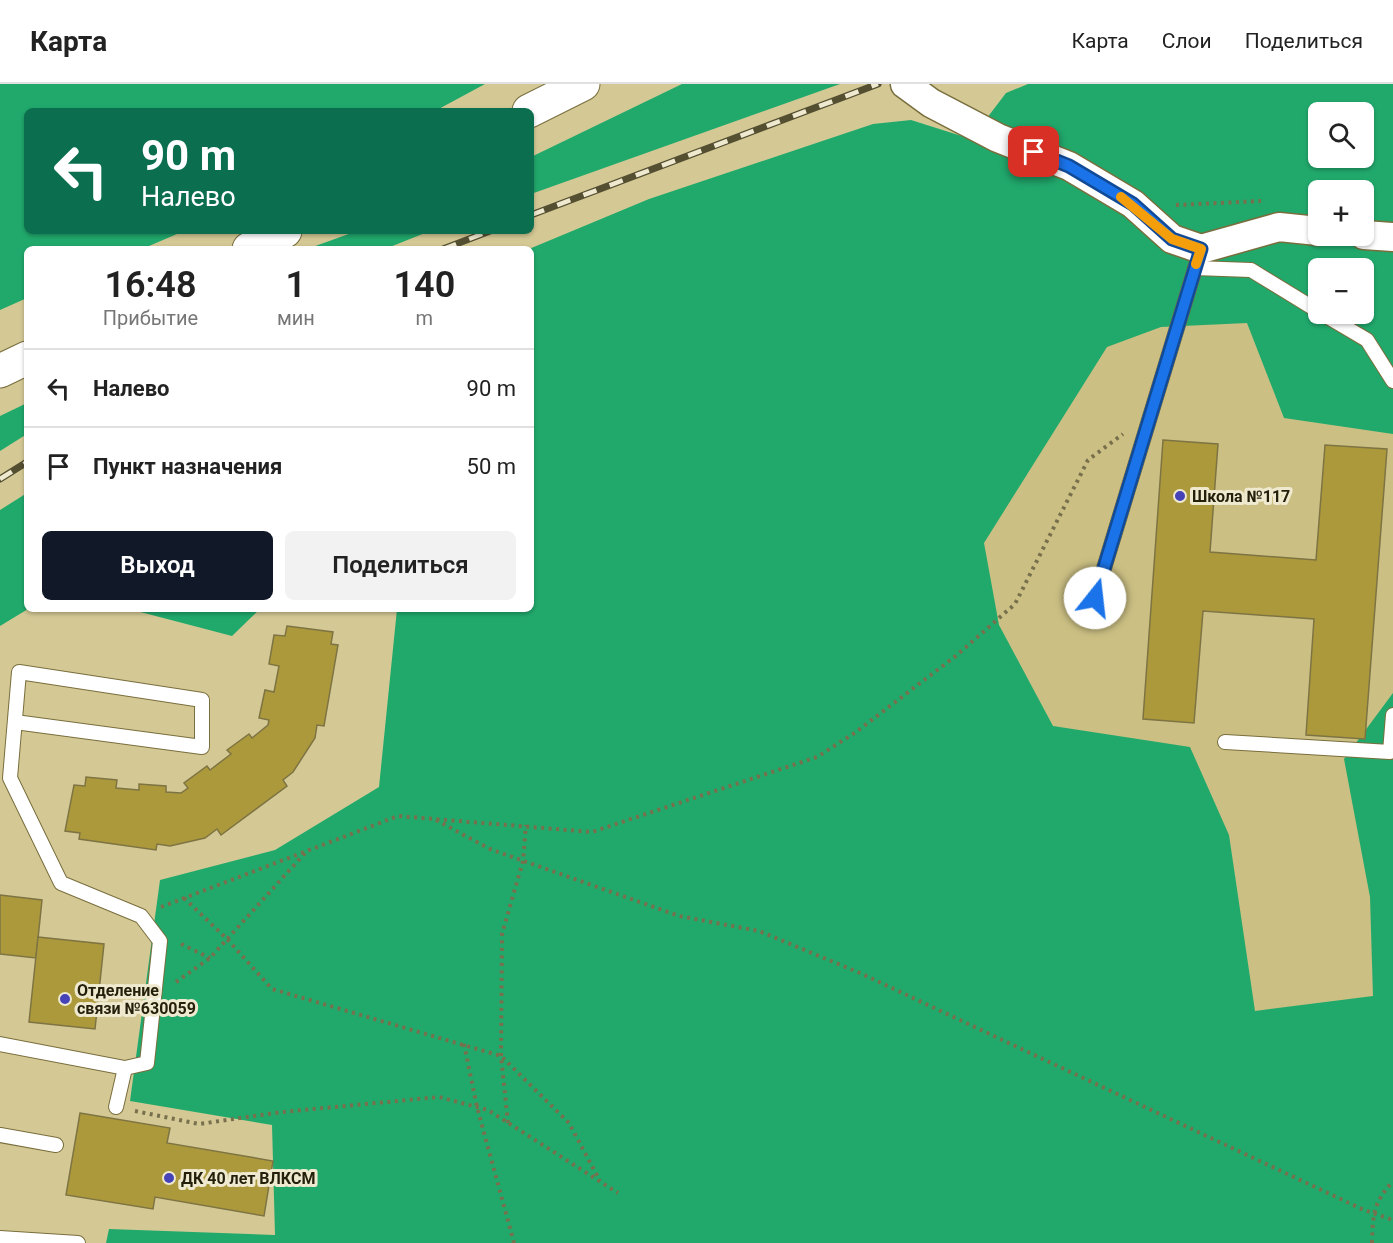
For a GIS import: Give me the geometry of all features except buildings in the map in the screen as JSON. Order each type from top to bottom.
[{"type":"street","points":[[534,108],[583,84]]},
{"type":"street","points":[[905,84],[932,103],[998,138],[1069,166],[1133,204],[1172,239],[1198,258],[1280,227],[1308,230]]},
{"type":"street","points":[[255,246],[279,234]]},
{"type":"street","points":[[1374,236],[1393,237]]},
{"type":"street","points":[[0,371],[24,359]]},
{"type":"lane","points":[[1095,598],[1198,258],[1251,270],[1308,305]]},
{"type":"lane","points":[[1340,324],[1366,340],[1393,381]]},
{"type":"lane","points":[[0,1044],[125,1068],[147,1063],[160,941],[141,916],[61,883],[10,778],[15,722],[20,672],[202,700],[202,747],[15,722]]},
{"type":"lane","points":[[1225,742],[1390,752],[1393,715]]},
{"type":"lane","points":[[116,1107],[125,1068]]},
{"type":"lane","points":[[0,1135],[56,1145]]},
{"type":"lane","points":[[0,1238],[78,1243]]},
{"type":"path","points":[[1133,204],[1198,205],[1228,201],[1271,201]]},
{"type":"path","points":[[141,916],[398,816],[592,831],[817,757],[856,732],[957,655],[1015,604],[1088,460],[1112,439],[1147,421]]},
{"type":"path","points":[[435,819],[490,849],[523,861],[679,916],[759,931],[839,964],[1373,1213],[1393,1220]]},
{"type":"path","points":[[508,1123],[501,1056],[502,934],[523,861],[526,825]]},
{"type":"path","points":[[154,998],[210,958],[307,851]]},
{"type":"path","points":[[184,898],[227,939],[272,989],[501,1056],[569,1123],[600,1181]]},
{"type":"path","points":[[160,941],[184,945],[210,958]]},
{"type":"path","points":[[464,1044],[477,1107],[514,1243]]},
{"type":"path","points":[[116,1107],[199,1124],[282,1112],[439,1097],[488,1110],[618,1193]]},
{"type":"path","points":[[1372,1243],[1373,1213],[1378,1199],[1393,1181]]},
{"type":"shaded area","name":"Школа №117","points":[[1161,265],[1308,268],[1308,324],[1374,324],[1374,315],[1393,315],[1393,1021],[1261,1040],[813,676]]},
{"type":"green space","points":[[0,84],[485,84],[441,108],[24,108],[24,234],[177,234],[149,246],[24,246],[24,299],[0,310]]},
{"type":"green space","points":[[682,84],[840,84],[534,193],[534,156]]},
{"type":"green space","points":[[1028,84],[1393,84],[1393,434],[1284,418],[1247,323],[1161,327],[1107,347],[984,543],[999,625],[1053,726],[1190,747],[1229,835],[1255,1011],[1373,996],[1370,897],[1344,759],[1393,693],[1393,1243],[106,1243],[109,1229],[275,1235],[272,1125],[130,1101],[160,880],[275,850],[379,787],[397,612],[534,612],[534,247],[649,199],[873,124],[911,120],[971,139],[1006,93]]},
{"type":"green space","points":[[349,234],[422,234],[392,246],[315,246]]},
{"type":"green space","points":[[24,404],[24,436],[0,451],[0,416]]},
{"type":"green space","points":[[24,495],[24,611],[0,626],[0,510]]},
{"type":"green space","points":[[140,612],[257,612],[232,636]]},
{"type":"railway","points":[[534,214],[878,84]]},
{"type":"railway","points":[[451,246],[482,234]]},
{"type":"railway","points":[[0,479],[24,464]]},
{"type":"slow traffic","points":[[1121,197],[1133,204],[1172,239],[1201,249],[1196,264]]},
{"type":"place","name":"Школа №117","points":[[1180,496]]},
{"type":"place","name":"Отделение связи №630059","points":[[65,999]]},
{"type":"place","name":"ДК 40 лет ВЛКСМ","points":[[169,1178]]},
{"type":"route","points":[[1034,152],[1069,166],[1133,204],[1172,239],[1201,249],[1127,486],[1095,598]]}]
